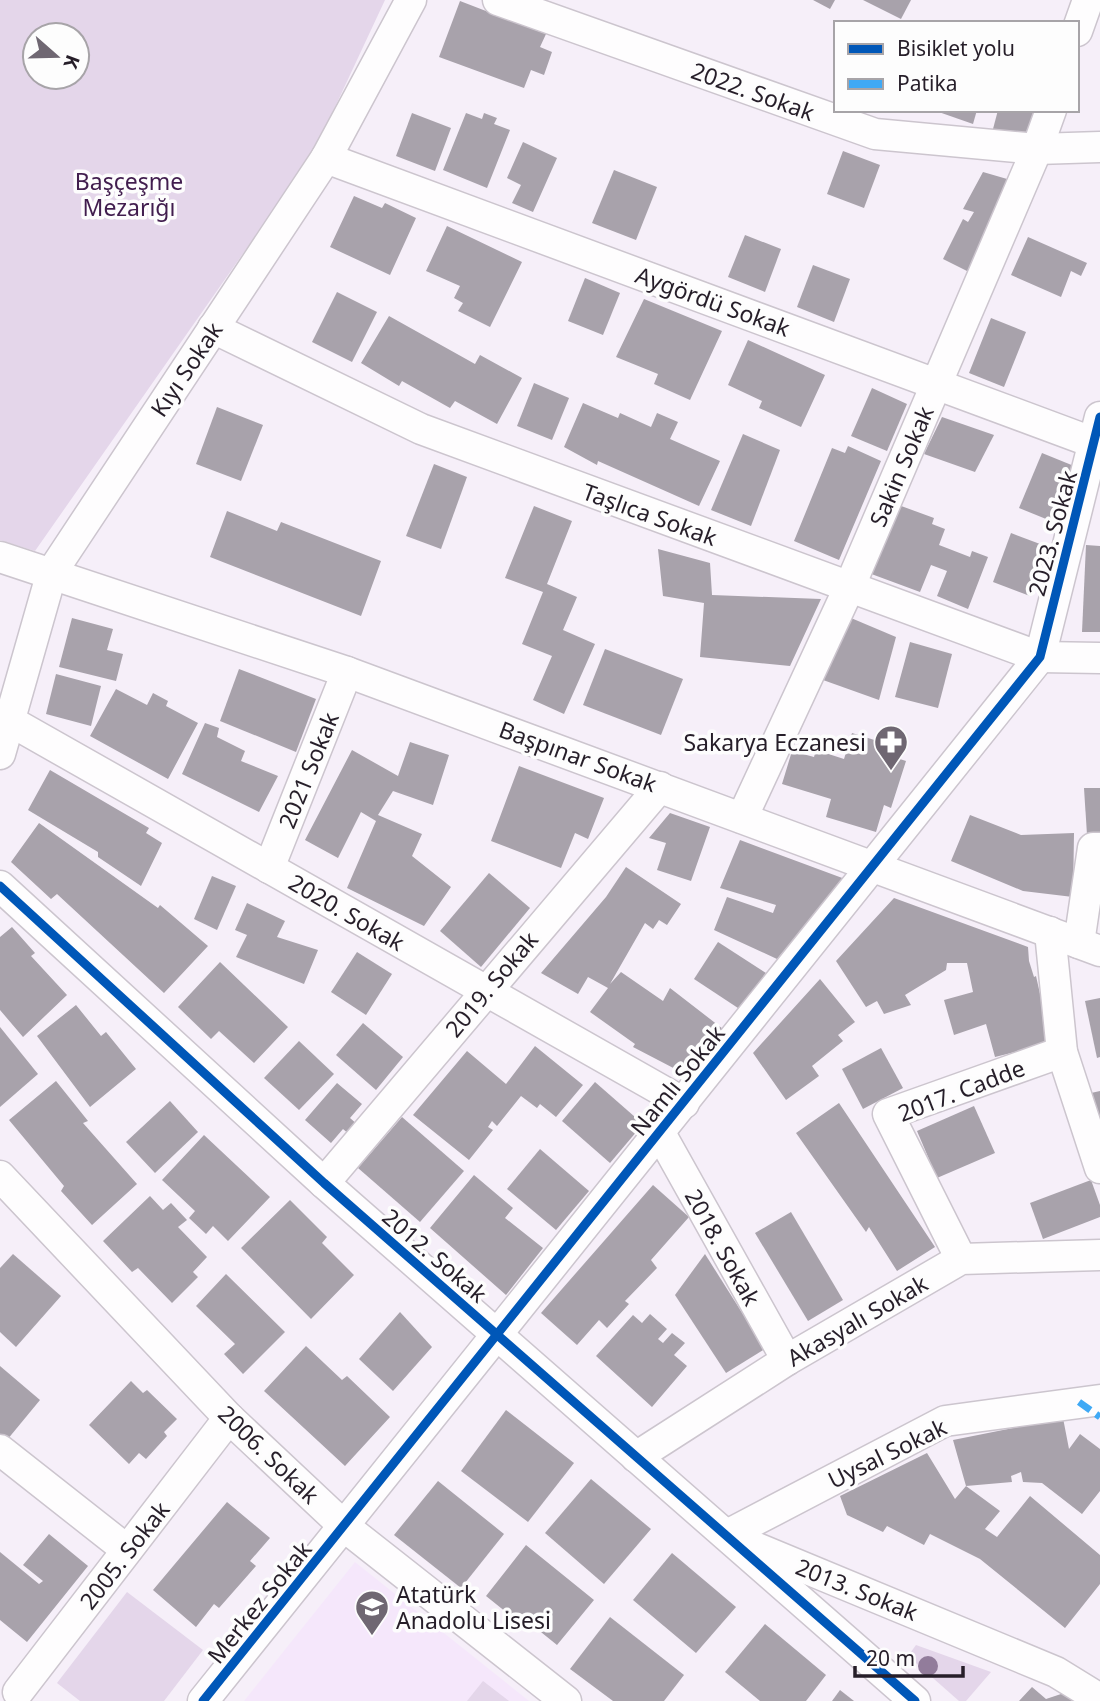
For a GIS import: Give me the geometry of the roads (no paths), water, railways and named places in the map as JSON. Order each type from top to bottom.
[{"type":"street","name":"Kıyı Sokak","points":[[0,754],[52,572],[326,158],[411,0]]},
{"type":"street","name":"2022. Sokak","points":[[498,0],[875,134],[1037,149],[1100,147]]},
{"type":"street","points":[[1079,25],[1088,0]]},
{"type":"street","name":"Sakin Sokak","points":[[743,818],[849,588],[1037,149],[1050,112]]},
{"type":"street","name":"Aygördü Sokak","points":[[326,158],[937,383],[1098,435]]},
{"type":"street","name":"Taşlıca Sokak","points":[[213,328],[421,429],[1040,657],[1100,658]]},
{"type":"street","name":"2023. Sokak","points":[[1040,657],[1098,435]]},
{"type":"street","name":"Başpınar Sokak","points":[[0,557],[52,572],[347,672],[1090,947]]},
{"type":"street","name":"Namlı Sokak","points":[[345,1527],[1040,657]]},
{"type":"street","name":"2021 Sokak","points":[[270,868],[347,672]]},
{"type":"street","name":"2020. Sokak","points":[[10,721],[684,1103]]},
{"type":"street","name":"2019. Sokak","points":[[324,1183],[660,787]]},
{"type":"street","points":[[1090,947],[1093,848],[1100,848]]},
{"type":"street","name":"2012. Sokak","points":[[0,886],[324,1183],[915,1701]]},
{"type":"street","points":[[1050,932],[1062,1052],[1100,1168]]},
{"type":"street","name":"2017. Cadde","points":[[961,1259],[888,1114],[1062,1052]]},
{"type":"street","name":"2018. Sokak","points":[[660,1133],[787,1360]]},
{"type":"street","name":"2006. Sokak","points":[[0,1176],[229,1418],[345,1527],[566,1701]]},
{"type":"street","name":"Akasyalı Sokak","points":[[636,1457],[787,1360],[961,1259],[1100,1255]]},
{"type":"street","name":"Uysal Sokak","points":[[727,1535],[945,1421],[1093,1406]]},
{"type":"street","name":"2005. Sokak","points":[[16,1691],[229,1418]]},
{"type":"street","points":[[0,1450],[127,1550]]},
{"type":"street","name":"Merkez Sokak","points":[[203,1701],[345,1527]]},
{"type":"street","name":"2013. Sokak","points":[[727,1535],[1056,1672],[1100,1699]]},
{"type":"place","name":"Sakarya Eczanesi","points":[[891,772]]},
{"type":"place","name":"Atatürk Anadolu Lisesi","points":[[372,1637]]},
{"type":"park label","name":"Başçeşme Mezarığı","points":[[129,194]]}]
